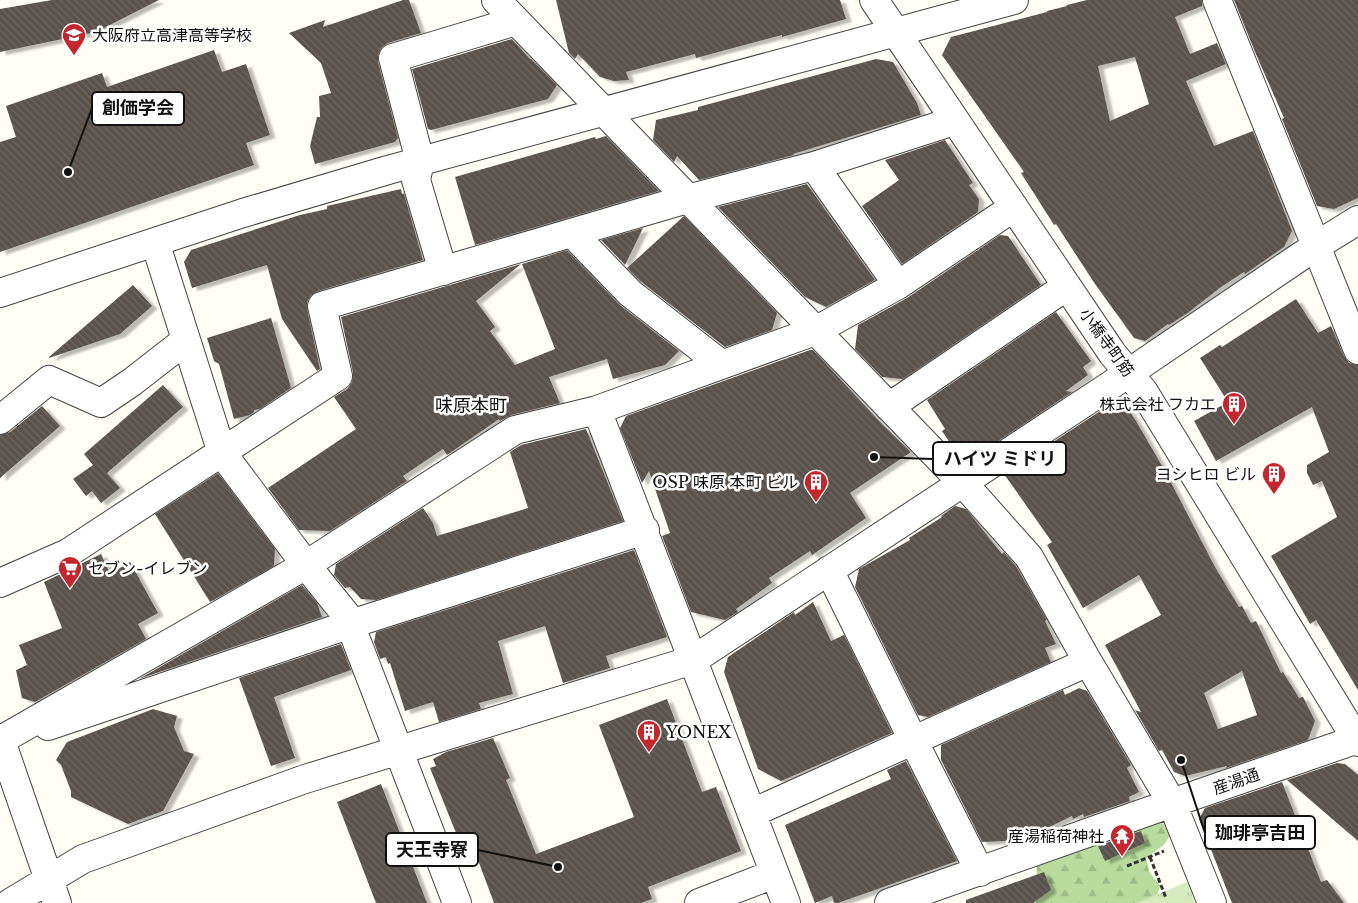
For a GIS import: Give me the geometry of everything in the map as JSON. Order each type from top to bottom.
[{"type":"street","points":[[496,0],[963,483],[1029,557],[1088,662],[1172,803],[1212,903]]},
{"type":"street","name":"小橋寺町筋","points":[[874,0],[1112,353],[1144,392],[1357,741]]},
{"type":"street","points":[[0,293],[243,213],[420,161],[1014,0]]},
{"type":"street","points":[[1217,0],[1358,350]]},
{"type":"street","points":[[443,272],[416,180],[420,161],[393,58],[516,21]]},
{"type":"street","points":[[0,583],[68,554],[338,376],[322,306],[443,272],[687,198],[814,166],[954,120]]},
{"type":"street","points":[[814,166],[898,285]]},
{"type":"street","points":[[0,739],[306,565],[515,430],[597,410],[721,364],[815,332],[898,285],[1014,207]]},
{"type":"street","points":[[10,903],[53,891],[83,859],[305,779],[693,660],[1358,220]]},
{"type":"street","points":[[572,233],[630,293],[721,364]]},
{"type":"street","points":[[155,242],[222,453],[347,616],[457,903]]},
{"type":"street","points":[[889,407],[1067,286]]},
{"type":"street","points":[[0,420],[49,380],[101,403],[132,382],[186,340]]},
{"type":"street","points":[[597,410],[786,903]]},
{"type":"street","points":[[0,739],[78,717],[351,624],[644,530]]},
{"type":"street","points":[[829,570],[980,872]]},
{"type":"street","points":[[752,813],[1088,662]]},
{"type":"street","points":[[0,739],[53,891]]},
{"type":"street","name":"産湯通","points":[[889,903],[1172,803],[1357,741]]},
{"type":"street","points":[[699,903],[774,874]]},
{"type":"path","points":[[1127,866],[1187,841]]},
{"type":"path","points":[[1150,857],[1166,898]]},
{"type":"green space","name":"産湯稲荷神社","points":[[1154,819],[1174,829],[1164,845],[1146,858],[1149,871],[1160,886],[1155,903],[1036,903],[1037,860],[1069,839],[1118,840],[1133,827]]},
{"type":"green space","points":[[1187,882],[1195,903],[1137,903]]},
{"type":"building","points":[[52,0],[159,0],[96,32],[0,52],[0,9]]},
{"type":"building","points":[[403,0],[409,0],[421,33],[388,43],[381,48],[378,55],[378,62],[398,138],[395,142],[315,164],[310,146],[317,117],[320,117],[319,96],[331,93],[321,63],[289,33],[325,20],[323,27]]},
{"type":"building","points":[[556,0],[840,0],[846,19],[696,58],[695,54],[626,72],[629,80],[614,81],[600,77],[578,54],[575,59],[569,53]]},
{"type":"building","points":[[1087,0],[1202,0],[1202,6],[1175,17],[1190,54],[1217,43],[1226,64],[1186,81],[1214,146],[1253,131],[1292,231],[1284,247],[1245,274],[1244,272],[1221,287],[1189,312],[1168,324],[1145,341],[1134,338],[1095,284],[1021,173],[1024,172],[942,55],[951,37]],"holes":[[[1135,57],[1149,104],[1110,121],[1098,66]]]},
{"type":"building","points":[[1234,0],[1358,0],[1358,198],[1334,209],[1317,206],[1282,119],[1284,118]]},
{"type":"building","points":[[512,39],[557,85],[548,99],[431,130],[428,129],[412,69]]},
{"type":"building","points":[[214,50],[222,72],[246,64],[270,135],[246,143],[254,165],[0,252],[0,142],[16,137],[6,106],[102,73],[107,87]]},
{"type":"building","points":[[876,59],[893,62],[917,103],[921,115],[794,155],[699,180],[677,156],[674,162],[653,140],[656,120],[698,110],[698,107]]},
{"type":"building","points":[[606,136],[659,191],[475,245],[455,177],[595,137],[596,139]]},
{"type":"building","points":[[945,140],[973,183],[969,185],[979,199],[978,212],[902,264],[862,206],[899,180],[885,160]]},
{"type":"building","points":[[807,184],[875,280],[826,307],[805,297],[718,207]]},
{"type":"building","points":[[401,189],[423,260],[318,291],[311,295],[307,302],[307,309],[320,369],[317,371],[282,319],[267,265],[192,288],[184,262],[191,250],[300,215],[327,209],[327,206]]},
{"type":"building","points":[[684,216],[777,313],[772,330],[725,347],[640,281],[627,268]]},
{"type":"building","points":[[643,228],[625,265],[601,240]]},
{"type":"building","points":[[1000,235],[1008,236],[1041,285],[903,379],[882,377],[855,349],[858,325],[907,298]]},
{"type":"building","points":[[567,250],[620,305],[679,351],[665,365],[613,379],[607,359],[549,377],[560,403],[511,415],[500,421],[499,419],[447,455],[443,449],[403,476],[407,481],[330,531],[299,530],[268,488],[356,429],[334,397],[347,389],[352,382],[353,373],[341,317],[521,264],[476,301],[495,327],[490,331],[515,365],[555,349],[522,264]]},
{"type":"building","points":[[133,285],[152,306],[120,334],[49,358],[49,357]]},
{"type":"building","points":[[1296,299],[1318,333],[1331,326],[1344,356],[1349,363],[1358,365],[1358,690],[1316,620],[1310,624],[1271,556],[1337,517],[1322,481],[1313,485],[1307,473],[1307,465],[1329,452],[1312,407],[1216,461],[1194,421],[1228,402],[1200,358],[1220,345],[1222,347]]},
{"type":"building","points":[[1056,312],[1091,361],[1083,367],[1088,375],[1066,391],[1072,392],[986,449],[982,448],[971,456],[958,455],[942,431],[945,429],[927,400]]},
{"type":"building","points":[[271,318],[291,388],[260,409],[254,410],[250,415],[234,419],[219,364],[214,361],[207,338]]},
{"type":"building","points":[[813,350],[911,452],[850,493],[866,518],[812,555],[810,551],[769,578],[772,583],[736,609],[738,612],[725,620],[691,612],[662,536],[670,533],[649,471],[642,483],[620,428],[626,416]]},
{"type":"building","points":[[163,385],[183,407],[107,473],[120,488],[101,503],[92,491],[86,496],[73,479],[93,465],[84,454]]},
{"type":"building","points":[[1111,404],[1127,408],[1165,471],[1215,567],[1239,607],[1242,606],[1251,623],[1256,621],[1281,673],[1283,672],[1299,698],[1303,697],[1315,721],[1308,740],[1226,768],[1227,766],[1185,776],[1174,772],[1162,750],[1159,751],[1135,710],[1141,712],[1105,645],[1161,615],[1139,575],[1083,608],[1047,545],[1052,542],[1004,474]],"holes":[[[1242,671],[1257,715],[1218,729],[1204,693]]]},
{"type":"building","points":[[42,406],[60,426],[0,478],[0,435],[10,432]]},
{"type":"building","points":[[586,429],[623,521],[376,600],[361,599],[350,587],[345,588],[334,575],[336,564],[423,508],[433,523],[437,536],[528,508],[510,452],[521,445]]},
{"type":"building","points":[[218,473],[275,549],[274,566],[210,602],[155,514]]},
{"type":"building","points":[[955,506],[966,509],[1002,554],[1004,552],[1016,566],[1047,620],[1045,621],[1056,644],[1045,648],[1051,662],[928,717],[918,715],[855,587],[859,569],[910,540],[909,538],[942,517]]},
{"type":"building","points":[[634,550],[667,637],[606,656],[610,668],[563,683],[545,626],[498,641],[513,694],[479,703],[481,709],[439,722],[433,702],[405,711],[390,663],[388,664],[386,657],[380,659],[374,642],[376,632]]},
{"type":"building","points":[[101,554],[110,574],[130,562],[158,613],[138,624],[146,639],[35,702],[22,698],[16,670],[27,665],[19,645],[62,628],[44,582]]},
{"type":"building","points":[[302,585],[317,603],[322,617],[139,679]]},
{"type":"building","points":[[813,602],[831,641],[844,635],[892,733],[781,781],[758,769],[724,672],[728,657],[794,612],[795,615]]},
{"type":"building","points":[[341,644],[351,670],[274,697],[295,758],[271,766],[239,678]]},
{"type":"building","points":[[1079,688],[1087,691],[1131,765],[1127,768],[1139,792],[1129,797],[1130,801],[1084,817],[1083,814],[1073,819],[1072,816],[1031,836],[1029,831],[1005,841],[982,842],[941,760],[941,745],[1063,690],[1065,695]]},
{"type":"building","points":[[667,699],[702,792],[716,787],[741,851],[648,887],[652,899],[641,903],[494,903],[475,852],[462,857],[454,834],[456,833],[430,768],[436,766],[433,759],[446,752],[493,738],[510,778],[506,780],[536,854],[634,817],[599,725]]},
{"type":"building","points":[[153,709],[177,716],[174,727],[184,751],[194,754],[163,811],[128,824],[71,797],[71,791],[61,765],[56,760],[67,742]]},
{"type":"building","points":[[906,761],[957,861],[838,903],[834,903],[832,896],[815,903],[785,825],[891,779],[887,770]]},
{"type":"building","points":[[1337,763],[1345,764],[1358,775],[1358,841],[1287,780]]},
{"type":"building","points":[[1282,782],[1321,882],[1327,880],[1344,903],[1232,903],[1199,819],[1205,808]]},
{"type":"building","points":[[381,784],[427,903],[376,903],[337,802]]},
{"type":"building","points":[[1141,831],[1145,843],[1105,861],[1098,846]]},
{"type":"building","points":[[1044,872],[1051,890],[1033,903],[966,903],[966,900]]},
{"type":"place","name":"大阪府立高津高等学校","points":[[74,56]]},
{"type":"place","name":"創価学会","points":[[68,172]]},
{"type":"place","name":"株式会社 フカエ","points":[[1234,425]]},
{"type":"place","name":"ハイツ ミドリ","points":[[874,457]]},
{"type":"place","name":"ヨシヒロ ビル","points":[[1274,495]]},
{"type":"place","name":"OSP 味原 本町 ビル","points":[[816,503]]},
{"type":"place","name":"セブン-イレブン","points":[[70,589]]},
{"type":"place","name":"YONEX","points":[[649,753]]},
{"type":"place","name":"珈琲亭吉田","points":[[1181,760]]},
{"type":"place","name":"産湯稲荷神社","points":[[1122,857]]},
{"type":"place","name":"天王寺寮","points":[[558,867]]},
{"type":"district","name":"味原本町","points":[[471,406]]}]
